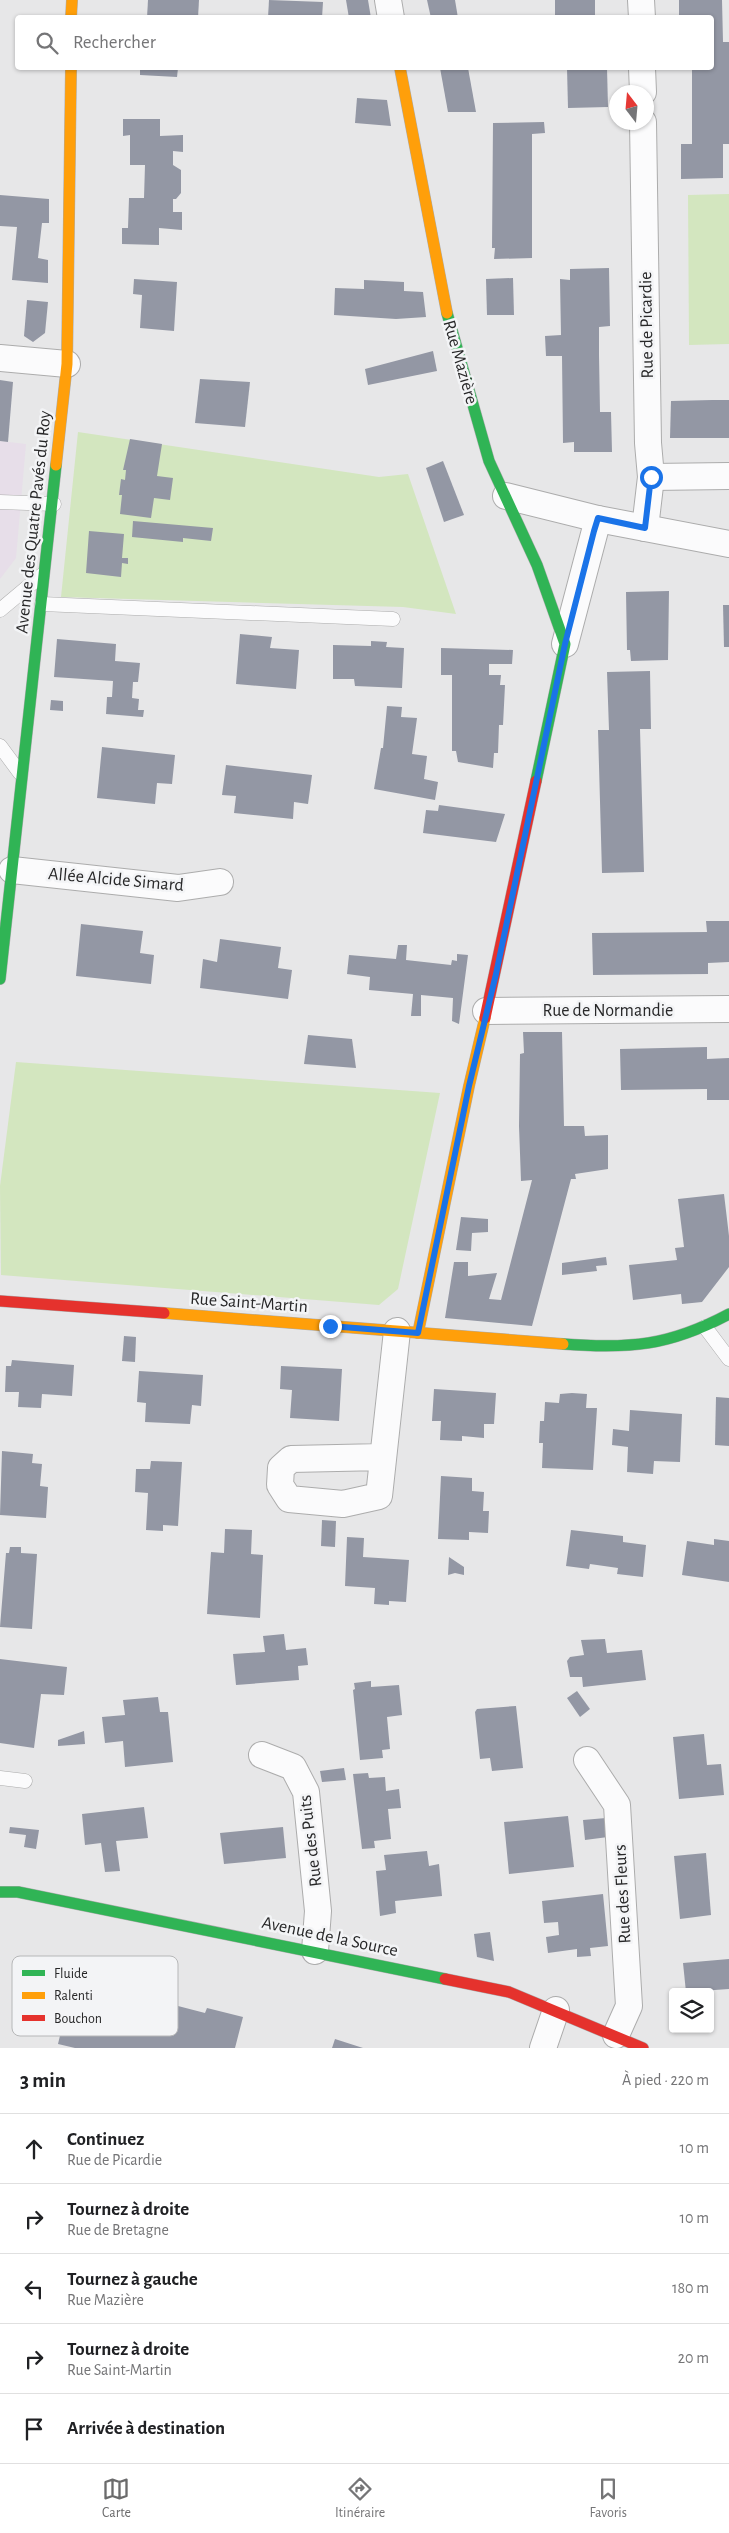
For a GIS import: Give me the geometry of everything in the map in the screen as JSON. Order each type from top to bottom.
[{"type":"street","points":[[71,15],[72,0]]},
{"type":"street","points":[[388,0],[390,15]]},
{"type":"street","points":[[641,0],[642,15]]},
{"type":"street","name":"Avenue des Quatre Pavés du Roy","points":[[0,979],[44,572],[54,504],[67,364],[71,70]]},
{"type":"street","name":"Rue Mazière","points":[[400,70],[449,322],[489,461],[537,565],[565,644]]},
{"type":"street","points":[[642,70],[643,85]]},
{"type":"street","name":"Rue de Picardie","points":[[643,130],[648,443],[651,477],[645,528]]},
{"type":"street","points":[[0,358],[67,364]]},
{"type":"street","points":[[651,477],[729,476]]},
{"type":"street","points":[[506,496],[598,518],[729,544]]},
{"type":"street","points":[[383,1457],[408,1332],[496,974],[565,644],[598,518]]},
{"type":"street","name":"Allée Alcide Simard","points":[[12,870],[178,888],[220,882]]},
{"type":"street","name":"Rue de Normandie","points":[[486,1011],[729,1009]]},
{"type":"street","name":"Rue Saint-Martin","points":[[0,1301],[608,1348],[663,1342],[706,1327],[729,1314]]},
{"type":"street","name":"Rue des Puits","points":[[262,1755],[294,1767],[306,1792],[318,1911],[315,1951]]},
{"type":"street","name":"Rue des Fleurs","points":[[587,1760],[617,1805],[629,2006],[616,2036]]},
{"type":"street","name":"Avenue de la Source","points":[[0,1892],[18,1892],[75,1903],[509,1992],[556,2010],[643,2048]]},
{"type":"street","points":[[543,2048],[556,2010]]},
{"type":"lane","points":[[0,502],[54,504]]},
{"type":"lane","points":[[0,610],[44,572]]},
{"type":"lane","points":[[42,604],[393,619]]},
{"type":"lane","points":[[0,746],[23,776]]},
{"type":"lane","points":[[706,1327],[729,1359]]},
{"type":"lane","points":[[0,1778],[25,1781]]},
{"type":"shaded area","points":[[0,441],[26,444],[16,558],[0,579]]},
{"type":"green space","points":[[729,194],[729,344],[689,345],[688,195]]},
{"type":"green space","points":[[78,432],[379,477],[408,474],[456,614],[403,607],[61,597]]},
{"type":"green space","points":[[16,1062],[440,1093],[398,1289],[379,1305],[1,1275],[0,1186]]},
{"type":"building","points":[[148,0],[199,0],[198,15],[147,15]]},
{"type":"building","points":[[269,0],[323,2],[322,15],[268,15]]},
{"type":"building","points":[[346,0],[368,0],[370,15],[348,15]]},
{"type":"building","points":[[427,0],[455,0],[458,15],[430,15]]},
{"type":"building","points":[[555,0],[595,0],[595,15],[555,15]]},
{"type":"building","points":[[679,0],[722,0],[723,42],[729,42],[729,144],[723,144],[723,178],[681,179],[681,144],[692,144],[692,70],[714,70],[714,15],[679,15]]},
{"type":"building","points":[[140,70],[178,70],[177,77],[140,75]]},
{"type":"building","points":[[440,70],[468,70],[476,112],[448,112]]},
{"type":"building","points":[[567,70],[607,70],[608,107],[568,108]]},
{"type":"building","points":[[357,98],[387,100],[391,126],[355,123]]},
{"type":"building","points":[[123,119],[160,119],[160,136],[183,135],[183,152],[173,151],[173,165],[181,170],[181,193],[176,199],[173,199],[173,212],[182,212],[182,230],[159,228],[159,245],[122,244],[122,228],[128,228],[129,198],[144,198],[145,165],[130,165],[130,135],[123,136]]},
{"type":"building","points":[[544,122],[545,133],[532,134],[532,258],[494,259],[495,248],[492,248],[493,123]]},
{"type":"building","points":[[0,195],[49,199],[49,223],[42,223],[38,258],[48,260],[48,283],[12,280],[17,227],[0,226]]},
{"type":"building","points":[[609,268],[610,326],[599,327],[599,355],[600,412],[611,412],[612,452],[574,452],[574,442],[563,443],[562,356],[546,356],[545,336],[561,335],[560,279],[570,280],[570,269]]},
{"type":"building","points":[[513,278],[514,315],[487,315],[486,279]]},
{"type":"building","points":[[134,279],[177,282],[174,331],[140,328],[142,295],[133,294]]},
{"type":"building","points":[[364,280],[404,282],[404,291],[423,292],[426,317],[396,319],[334,315],[335,288],[364,289]]},
{"type":"building","points":[[27,300],[48,302],[45,333],[33,342],[24,336]]},
{"type":"building","points":[[433,351],[437,371],[368,385],[365,369]]},
{"type":"building","points":[[200,379],[250,382],[245,427],[195,423]]},
{"type":"building","points":[[0,380],[13,382],[8,442],[0,441]]},
{"type":"building","points":[[729,400],[729,438],[670,438],[671,401]]},
{"type":"building","points":[[130,439],[162,444],[157,476],[173,478],[170,500],[154,498],[151,518],[120,514],[122,495],[119,495],[121,479],[125,480],[126,470],[123,470]]},
{"type":"building","points":[[443,461],[464,515],[444,522],[426,468]]},
{"type":"building","points":[[133,521],[213,528],[211,541],[183,538],[183,542],[132,537]]},
{"type":"building","points":[[89,531],[124,534],[122,558],[128,558],[128,564],[122,563],[121,577],[86,573]]},
{"type":"building","points":[[669,591],[668,660],[631,661],[630,650],[627,650],[626,592]]},
{"type":"building","points":[[723,605],[729,605],[729,647],[724,647]]},
{"type":"building","points":[[240,634],[272,637],[270,648],[299,650],[296,689],[236,684]]},
{"type":"building","points":[[57,639],[116,644],[115,661],[140,663],[138,682],[133,682],[132,698],[139,699],[138,710],[144,710],[143,717],[106,714],[107,697],[112,697],[113,681],[54,677]]},
{"type":"building","points":[[371,641],[387,642],[386,647],[404,648],[402,688],[355,686],[354,679],[333,679],[333,645],[371,646]]},
{"type":"building","points":[[441,648],[513,650],[512,664],[489,664],[489,675],[501,675],[500,685],[505,685],[503,725],[499,725],[498,753],[494,753],[493,768],[458,762],[456,751],[452,751],[452,675],[441,675]]},
{"type":"building","points":[[650,671],[651,729],[640,729],[644,872],[602,873],[598,730],[609,730],[607,672]]},
{"type":"building","points":[[51,700],[63,701],[63,711],[50,710]]},
{"type":"building","points":[[387,706],[402,707],[401,717],[417,718],[412,754],[427,756],[424,779],[438,782],[435,800],[374,789],[381,748],[383,748]]},
{"type":"building","points":[[102,747],[175,755],[172,784],[157,783],[155,804],[97,798]]},
{"type":"building","points":[[226,765],[312,775],[308,804],[294,802],[293,819],[234,813],[236,796],[222,795]]},
{"type":"building","points":[[439,805],[505,814],[496,842],[423,833],[426,810],[438,811]]},
{"type":"building","points":[[706,921],[729,921],[729,962],[708,963],[708,974],[593,975],[592,933],[707,932]]},
{"type":"building","points":[[81,924],[143,931],[140,953],[154,955],[151,984],[76,976]]},
{"type":"building","points":[[220,939],[281,947],[278,968],[292,970],[288,999],[200,988],[203,959],[217,962]]},
{"type":"building","points":[[398,945],[407,945],[406,960],[451,965],[452,960],[457,961],[457,954],[468,955],[459,1024],[452,1021],[453,998],[421,995],[421,1016],[411,1016],[413,994],[369,990],[370,977],[347,974],[349,955],[396,959]]},
{"type":"building","points":[[523,1032],[562,1032],[564,1126],[584,1126],[585,1136],[608,1135],[608,1169],[575,1174],[576,1179],[571,1179],[532,1326],[445,1318],[454,1262],[468,1262],[468,1276],[497,1273],[489,1299],[501,1300],[532,1180],[521,1181],[519,1126],[520,1054],[524,1053]]},
{"type":"building","points":[[308,1035],[352,1039],[356,1068],[304,1064]]},
{"type":"building","points":[[707,1047],[707,1059],[729,1058],[729,1100],[707,1100],[707,1089],[621,1090],[620,1049]]},
{"type":"building","points":[[724,1194],[729,1236],[729,1267],[702,1302],[682,1304],[681,1294],[633,1300],[629,1265],[677,1260],[675,1248],[684,1247],[678,1199]]},
{"type":"building","points":[[461,1217],[488,1219],[488,1232],[472,1233],[471,1251],[456,1250]]},
{"type":"building","points":[[606,1257],[607,1265],[596,1266],[597,1271],[562,1275],[562,1263]]},
{"type":"building","points":[[124,1336],[136,1337],[135,1362],[122,1361]]},
{"type":"building","points":[[12,1360],[74,1365],[72,1396],[42,1394],[41,1408],[18,1407],[19,1392],[5,1392],[6,1366],[11,1366]]},
{"type":"building","points":[[281,1366],[342,1369],[339,1421],[290,1418],[292,1390],[280,1389]]},
{"type":"building","points":[[139,1371],[203,1375],[201,1406],[192,1405],[190,1424],[145,1422],[146,1403],[137,1402]]},
{"type":"building","points":[[434,1389],[496,1393],[494,1424],[484,1424],[484,1438],[462,1436],[462,1441],[440,1440],[441,1421],[432,1421]]},
{"type":"building","points":[[560,1394],[587,1394],[586,1408],[597,1408],[593,1470],[542,1468],[543,1443],[539,1443],[540,1421],[544,1421],[545,1402],[559,1403]]},
{"type":"building","points":[[716,1397],[729,1398],[729,1446],[715,1445]]},
{"type":"building","points":[[630,1410],[682,1414],[680,1462],[654,1461],[653,1474],[627,1472],[628,1447],[612,1445],[613,1429],[629,1431]]},
{"type":"building","points":[[2,1451],[33,1454],[32,1463],[42,1464],[40,1486],[48,1487],[46,1518],[0,1515]]},
{"type":"building","points":[[151,1461],[182,1462],[178,1526],[163,1525],[163,1531],[146,1530],[148,1493],[135,1492],[136,1469],[150,1469]]},
{"type":"building","points":[[441,1476],[472,1478],[472,1491],[484,1492],[483,1511],[489,1511],[488,1533],[469,1532],[469,1540],[438,1539]]},
{"type":"building","points":[[322,1520],[336,1521],[335,1547],[321,1546]]},
{"type":"building","points":[[225,1529],[252,1530],[251,1554],[263,1555],[260,1618],[207,1614],[211,1552],[224,1553]]},
{"type":"building","points":[[571,1530],[623,1536],[623,1542],[646,1545],[643,1577],[617,1574],[618,1568],[590,1564],[589,1569],[566,1566]]},
{"type":"building","points":[[347,1537],[364,1538],[363,1557],[409,1560],[406,1602],[389,1601],[389,1605],[374,1604],[375,1588],[345,1586]]},
{"type":"building","points":[[714,1539],[729,1541],[729,1582],[682,1575],[687,1541],[714,1545]]},
{"type":"building","points":[[10,1547],[21,1547],[21,1553],[37,1554],[32,1629],[0,1627],[6,1553],[9,1553]]},
{"type":"building","points":[[449,1557],[464,1567],[464,1575],[455,1573],[448,1575]]},
{"type":"building","points":[[284,1634],[286,1650],[306,1648],[308,1665],[298,1666],[299,1680],[236,1685],[233,1654],[265,1652],[263,1636]]},
{"type":"building","points":[[605,1639],[607,1653],[642,1650],[646,1680],[583,1687],[582,1677],[570,1677],[567,1661],[570,1657],[584,1655],[581,1640]]},
{"type":"building","points":[[0,1659],[67,1667],[64,1695],[41,1694],[34,1748],[0,1743]]},
{"type":"building","points":[[371,1681],[371,1687],[399,1685],[402,1715],[387,1717],[390,1749],[382,1750],[383,1758],[360,1760],[353,1690],[355,1689],[354,1683]]},
{"type":"building","points":[[577,1691],[590,1709],[580,1717],[567,1698]]},
{"type":"building","points":[[158,1697],[160,1712],[168,1712],[173,1762],[125,1767],[123,1741],[105,1743],[102,1717],[125,1715],[123,1700]]},
{"type":"building","points":[[516,1706],[523,1768],[492,1771],[490,1758],[480,1759],[475,1712],[477,1709]]},
{"type":"building","points":[[84,1731],[85,1744],[58,1746],[58,1740]]},
{"type":"building","points":[[704,1734],[707,1765],[721,1764],[724,1795],[679,1799],[673,1737]]},
{"type":"building","points":[[344,1768],[346,1780],[322,1782],[320,1771]]},
{"type":"building","points":[[368,1773],[369,1778],[385,1777],[386,1791],[399,1789],[401,1808],[388,1809],[391,1839],[374,1841],[375,1848],[362,1849],[353,1774]]},
{"type":"building","points":[[144,1807],[148,1838],[116,1841],[120,1871],[105,1872],[101,1843],[85,1845],[82,1814]]},
{"type":"building","points":[[568,1816],[574,1867],[509,1874],[504,1822]]},
{"type":"building","points":[[606,1818],[608,1837],[585,1840],[583,1820]]},
{"type":"building","points":[[10,1827],[39,1830],[36,1849],[24,1847],[26,1835],[9,1833]]},
{"type":"building","points":[[283,1827],[286,1858],[224,1864],[220,1833]]},
{"type":"building","points":[[427,1851],[429,1866],[439,1864],[442,1896],[395,1901],[396,1913],[380,1916],[376,1871],[386,1870],[384,1855]]},
{"type":"building","points":[[706,1853],[711,1915],[680,1919],[674,1856]]},
{"type":"building","points":[[603,1894],[608,1946],[590,1948],[591,1956],[577,1957],[577,1949],[548,1953],[546,1937],[559,1935],[558,1922],[544,1923],[542,1901]]},
{"type":"building","points":[[490,1932],[494,1961],[477,1957],[474,1934]]},
{"type":"building","points":[[729,1959],[729,1989],[686,1988],[683,1963]]},
{"type":"building","points":[[178,2006],[205,2013],[207,2008],[243,2017],[235,2048],[75,2048],[58,2044],[60,2036],[178,2036]]},
{"type":"building","points":[[335,2039],[363,2048],[332,2048]]},
{"type":"traffic: fast","points":[[447,313],[489,461],[537,565],[565,644],[536,781]]},
{"type":"traffic: fast","points":[[0,979],[56,465]]},
{"type":"traffic: fast","points":[[563,1344],[609,1346],[649,1343],[687,1333],[729,1314]]},
{"type":"traffic: fast","points":[[0,1892],[18,1892],[445,1979]]},
{"type":"traffic: slow","points":[[71,15],[72,0]]},
{"type":"traffic: slow","points":[[56,465],[67,364],[71,70]]},
{"type":"traffic: slow","points":[[400,70],[447,313]]},
{"type":"traffic: slow","points":[[418,1333],[469,1086],[485,1018]]},
{"type":"traffic: slow","points":[[164,1313],[563,1344]]},
{"type":"traffic: jam","points":[[485,1018],[536,781]]},
{"type":"traffic: jam","points":[[0,1301],[164,1313]]},
{"type":"traffic: jam","points":[[445,1979],[509,1992],[643,2048]]},
{"type":"route","points":[[330,1326],[418,1333],[469,1086],[496,974],[565,644],[594,531],[598,518],[645,528],[651,477]]}]
